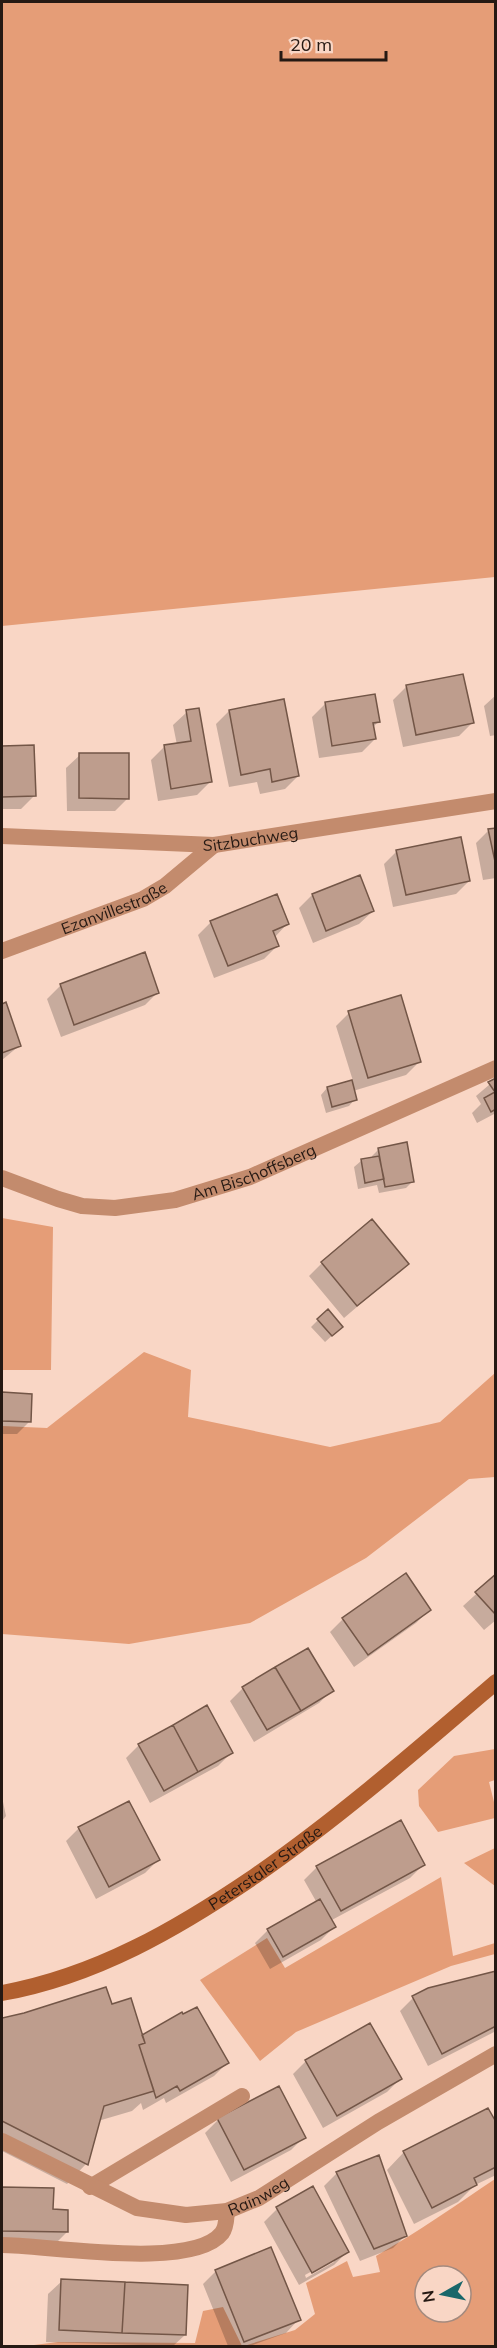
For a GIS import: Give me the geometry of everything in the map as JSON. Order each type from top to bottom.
[{"type":"main road","name":"Peterstaler Straße","points":[[2,1993],[76,1974],[145,1945],[176,1927],[242,1885],[319,1830],[495,1682]]},
{"type":"street","name":"Sitzbuchweg","points":[[2,836],[214,845],[495,801]]},
{"type":"street","name":"Ezanvillestraße","points":[[2,951],[143,899],[165,886],[214,845]]},
{"type":"street","name":"Am Bischoffsberg","points":[[2,1178],[82,1206],[115,1208],[175,1200],[250,1178],[495,1068]]},
{"type":"street","name":"Rainweg","points":[[2,2141],[124,2203],[157,2212],[186,2215],[227,2211],[259,2198],[378,2122],[495,2055]]},
{"type":"street","points":[[90,2187],[242,2096]]},
{"type":"street","points":[[2,2245],[98,2253],[187,2249],[215,2239],[226,2226],[227,2211]]},
{"type":"shaded area","points":[[2,2],[495,2],[495,577],[2,626]]},
{"type":"shaded area","points":[[2,1218],[53,1227],[51,1370],[2,1370]]},
{"type":"shaded area","points":[[144,1352],[191,1370],[188,1417],[330,1447],[440,1422],[495,1373],[495,1477],[469,1479],[366,1558],[250,1623],[129,1644],[2,1634],[2,1426],[47,1428]]},
{"type":"shaded area","points":[[495,1749],[495,1780],[489,1782],[495,1806],[495,1818],[438,1832],[419,1806],[418,1790],[454,1756]]},
{"type":"shaded area","points":[[495,1848],[495,1886],[464,1863]]},
{"type":"shaded area","points":[[441,1877],[453,1956],[495,1943],[495,1954],[451,1966],[296,2032],[260,2061],[200,1980],[267,1938],[285,1968]]},
{"type":"shaded area","points":[[495,2179],[495,2346],[244,2346],[295,2330],[315,2314],[306,2283],[347,2261],[353,2277],[380,2272],[376,2256]]},
{"type":"shaded area","points":[[223,2307],[242,2346],[26,2346],[58,2342],[195,2343],[203,2311]]},
{"type":"building","points":[[463,674],[474,723],[416,735],[406,685]]},
{"type":"building","points":[[375,694],[380,722],[373,723],[376,739],[332,746],[325,702]]},
{"type":"building","points":[[284,699],[299,776],[272,782],[270,769],[241,775],[229,710]]},
{"type":"building","points":[[199,708],[212,782],[171,789],[164,745],[191,741],[186,710]]},
{"type":"building","points":[[34,745],[36,796],[2,797],[2,746]]},
{"type":"building","points":[[79,753],[129,753],[129,799],[79,798]]},
{"type":"building","points":[[496,828],[496,866],[488,829]]},
{"type":"building","points":[[461,837],[470,881],[406,895],[396,850]]},
{"type":"building","points":[[360,875],[374,911],[326,931],[312,894]]},
{"type":"building","points":[[277,894],[289,924],[273,931],[279,946],[228,966],[210,921]]},
{"type":"building","points":[[145,952],[159,993],[74,1025],[60,984]]},
{"type":"building","points":[[401,995],[421,1062],[368,1078],[348,1011]]},
{"type":"building","points":[[6,1002],[21,1046],[2,1053],[2,1004]]},
{"type":"building","points":[[496,1078],[496,1109],[491,1112],[484,1098],[495,1092],[488,1082]]},
{"type":"building","points":[[352,1080],[357,1100],[332,1107],[327,1087]]},
{"type":"building","points":[[407,1142],[414,1182],[385,1187],[378,1148]]},
{"type":"building","points":[[379,1156],[384,1179],[365,1183],[361,1159]]},
{"type":"building","points":[[372,1219],[409,1264],[357,1306],[321,1262]]},
{"type":"building","points":[[328,1309],[343,1327],[332,1336],[317,1319]]},
{"type":"building","points":[[2,1392],[32,1394],[31,1422],[2,1421]]},
{"type":"building","points":[[406,1573],[431,1610],[368,1655],[342,1618]]},
{"type":"building","points":[[496,1574],[496,1615],[475,1592]]},
{"type":"building","points":[[308,1648],[334,1691],[301,1711],[275,1667]]},
{"type":"building","points":[[275,1667],[301,1711],[267,1730],[242,1687]]},
{"type":"building","points":[[207,1705],[233,1753],[198,1772],[173,1725]]},
{"type":"building","points":[[173,1725],[198,1772],[164,1791],[138,1744]]},
{"type":"building","points":[[129,1801],[160,1860],[109,1887],[78,1827]]},
{"type":"building","points":[[401,1820],[425,1865],[341,1911],[316,1866]]},
{"type":"building","points":[[320,1899],[336,1927],[283,1957],[267,1929]]},
{"type":"building","points":[[496,1971],[496,2026],[442,2054],[412,1996],[428,1988]]},
{"type":"building","points":[[106,1987],[112,2004],[131,1998],[145,2043],[139,2045],[154,2091],[104,2106],[88,2165],[2,2121],[2,2018]]},
{"type":"building","points":[[197,2007],[229,2063],[180,2091],[177,2086],[156,2098],[139,2045],[145,2043],[142,2035],[182,2012],[183,2014]]},
{"type":"building","points":[[370,2023],[402,2079],[337,2116],[305,2060]]},
{"type":"building","points":[[279,2086],[306,2138],[244,2170],[217,2118]]},
{"type":"building","points":[[488,2108],[496,2122],[496,2167],[474,2178],[477,2185],[432,2208],[403,2151]]},
{"type":"building","points":[[379,2155],[407,2236],[374,2249],[336,2172]]},
{"type":"building","points":[[313,2186],[349,2252],[312,2273],[276,2207]]},
{"type":"building","points":[[2,2187],[54,2188],[53,2209],[68,2210],[68,2232],[2,2231]]},
{"type":"building","points":[[271,2247],[301,2320],[244,2342],[215,2270]]},
{"type":"building","points":[[61,2279],[125,2282],[122,2333],[59,2330]]},
{"type":"building","points":[[125,2282],[188,2285],[186,2335],[122,2333]]}]
